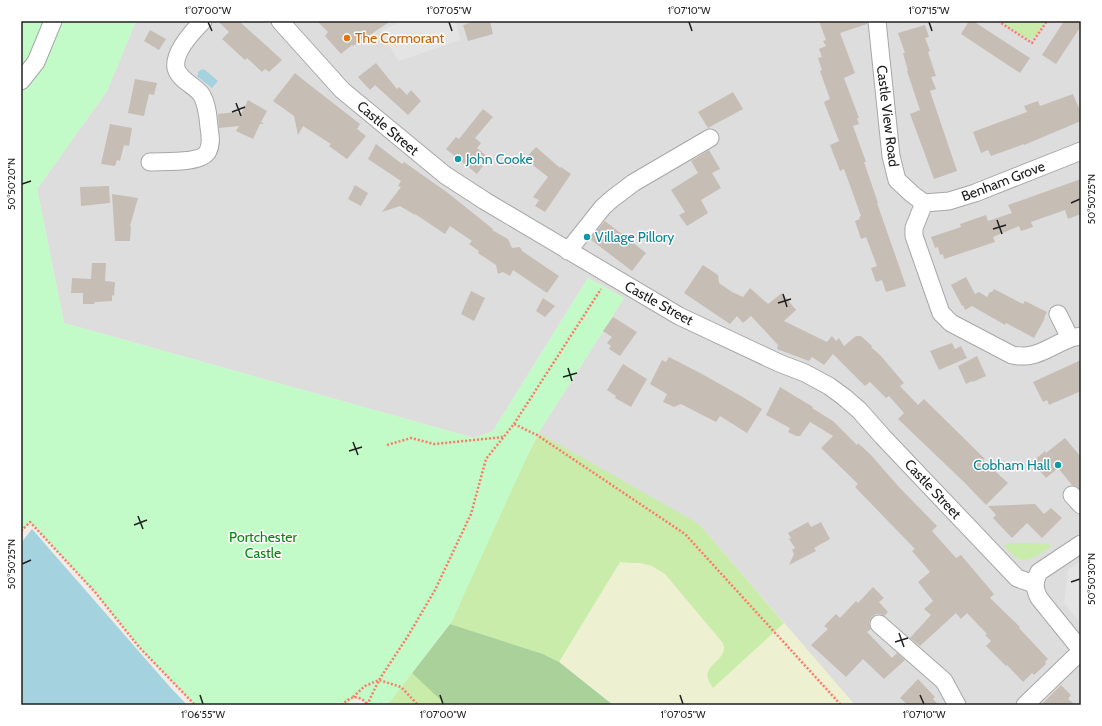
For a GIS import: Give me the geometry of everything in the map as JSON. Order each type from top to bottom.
[{"type":"street","points":[[21,81],[36,62],[53,21]]},
{"type":"street","points":[[150,162],[198,158],[204,156],[208,152],[211,137],[205,101],[200,94],[180,76],[176,68],[177,59],[183,45],[203,21]]},
{"type":"street","name":"Castle Street","points":[[280,21],[342,90],[445,175],[485,201],[679,316],[779,363],[806,373],[829,386],[859,410],[1017,578],[1034,584]]},
{"type":"street","name":"Castle View Road","points":[[877,21],[891,156],[897,180],[924,203]]},
{"type":"street","points":[[568,251],[612,199],[633,183],[710,138]]},
{"type":"street","name":"Benham Grove","points":[[924,203],[949,201],[975,193],[1081,151]]},
{"type":"street","points":[[924,203],[914,228],[914,236],[941,313],[951,323],[1012,355],[1034,355],[1075,337],[1058,314]]},
{"type":"street","points":[[1025,705],[1081,650],[1039,598],[1034,584],[1039,572],[1081,544]]},
{"type":"street","points":[[879,624],[944,682],[957,705]]},
{"type":"path","points":[[998,21],[1032,43],[1047,21]]},
{"type":"path","points":[[353,697],[358,697],[365,701],[367,705],[379,680],[408,636],[435,590],[471,514],[486,459],[514,424],[610,275]]},
{"type":"path","points":[[514,424],[537,435],[685,534],[841,705]]},
{"type":"path","points":[[387,445],[411,438],[434,444],[504,437]]},
{"type":"path","points":[[21,531],[30,522],[95,592],[139,647],[195,705]]},
{"type":"path","points":[[341,705],[365,686],[379,680],[401,687],[418,705]]},
{"type":"shaded area","points":[[136,21],[1081,21],[1081,705],[841,705],[685,534],[537,435],[624,298],[588,278],[493,431],[474,438],[64,323],[37,189],[107,91]]},
{"type":"shaded area","points":[[403,21],[456,21],[460,40],[399,61],[381,31]]},
{"type":"shaded area","points":[[1081,561],[1081,624],[1064,603],[1068,570]]},
{"type":"green space","name":"Portchester Castle","points":[[21,21],[136,21],[107,91],[37,189],[64,323],[474,438],[493,431],[588,278],[624,298],[537,435],[452,621],[392,699],[385,705],[367,705],[358,697],[345,705],[195,705],[139,647],[95,592],[30,522],[21,534]]},
{"type":"green space","points":[[1000,21],[1045,21],[1036,35],[1031,39],[1028,39]]},
{"type":"green space","points":[[539,433],[699,524],[784,623],[713,688],[708,680],[708,674],[711,666],[723,652],[724,647],[722,642],[665,574],[652,566],[640,563],[620,562],[559,662],[608,705],[385,705],[392,699],[412,673],[555,660],[543,654],[450,624],[504,501]]},
{"type":"green space","points":[[699,524],[855,705],[706,705],[705,703],[703,705],[613,705],[559,662],[563,553]]},
{"type":"green space","points":[[1008,543],[1037,543],[1053,545],[1031,559],[1021,560],[1015,557],[1007,549],[1005,546]]},
{"type":"green space","points":[[450,624],[543,654],[559,662],[613,705],[446,705],[412,673]]},
{"type":"water","points":[[202,69],[218,81],[212,88],[197,76],[198,72]]},
{"type":"water","points":[[32,529],[187,705],[21,705],[21,543]]},
{"type":"building","points":[[218,21],[239,21],[282,60],[269,72],[265,69],[262,72],[247,58],[245,60],[222,39],[229,32]]},
{"type":"building","name":"The Cormorant","points":[[317,21],[391,21],[353,46],[352,45],[341,54],[325,36],[328,32]]},
{"type":"building","points":[[477,21],[490,21],[493,34],[468,41],[463,25]]},
{"type":"building","points":[[819,21],[867,21],[867,24],[840,33],[855,73],[844,78],[859,118],[857,118],[859,124],[853,126],[866,162],[864,162],[877,203],[906,286],[886,292],[882,280],[876,282],[871,268],[877,266],[866,237],[861,239],[855,221],[860,219],[859,217],[861,216],[844,169],[840,171],[830,145],[839,141],[824,102],[830,99],[820,71],[822,70],[818,58],[822,57],[819,49],[826,46],[823,41],[826,40]]},
{"type":"building","points":[[969,21],[973,21],[1030,58],[1020,73],[961,34]]},
{"type":"building","points":[[1064,21],[1081,21],[1081,26],[1056,64],[1042,55]]},
{"type":"building","points":[[925,25],[929,37],[925,38],[930,51],[928,52],[936,76],[931,77],[936,89],[930,91],[957,171],[934,179],[910,114],[920,110],[907,71],[903,53],[905,53],[898,33]]},
{"type":"building","points":[[150,30],[166,39],[159,50],[144,41]]},
{"type":"building","points":[[376,63],[397,89],[399,87],[407,95],[411,90],[421,101],[408,115],[375,85],[370,90],[358,77]]},
{"type":"building","points":[[295,73],[360,124],[357,129],[366,136],[347,159],[329,146],[331,144],[303,126],[298,135],[294,116],[273,101]]},
{"type":"building","points":[[135,79],[157,83],[154,95],[149,94],[144,116],[128,113]]},
{"type":"building","points":[[733,92],[743,109],[708,128],[698,112]]},
{"type":"building","points":[[1073,94],[1081,113],[1081,121],[1024,145],[991,156],[988,150],[981,153],[973,132],[1027,112],[1024,106],[1038,101],[1040,106]]},
{"type":"building","points":[[248,100],[267,111],[261,122],[264,124],[260,124],[253,139],[236,131],[239,126],[219,128],[218,114],[236,112],[241,114]]},
{"type":"building","points":[[483,109],[493,117],[475,138],[481,143],[477,148],[489,158],[477,174],[446,149],[456,137],[459,139]]},
{"type":"building","points":[[110,124],[132,128],[129,146],[124,145],[120,161],[117,160],[115,166],[101,164]]},
{"type":"building","points":[[376,144],[402,164],[404,162],[448,193],[493,229],[492,230],[508,239],[512,248],[520,247],[522,251],[559,276],[547,293],[513,270],[510,276],[503,272],[498,274],[496,265],[478,253],[479,251],[469,244],[472,241],[450,226],[445,234],[400,206],[382,212],[401,187],[398,186],[401,181],[368,159]]},
{"type":"building","points":[[536,147],[560,168],[561,167],[571,174],[545,212],[535,206],[539,200],[533,197],[548,177],[525,159]]},
{"type":"building","points":[[709,150],[720,169],[712,173],[721,188],[701,200],[708,213],[687,226],[679,215],[685,212],[671,190],[698,173],[691,161]]},
{"type":"building","points":[[1081,179],[1081,214],[1068,219],[1065,210],[1031,222],[1033,227],[1021,231],[1019,226],[993,237],[995,242],[944,259],[943,254],[940,255],[938,247],[935,248],[931,237],[961,227],[960,224],[986,215],[988,221],[1012,213],[1008,205]]},
{"type":"building","points":[[355,185],[368,193],[361,206],[348,199]]},
{"type":"building","points":[[109,186],[110,203],[81,206],[80,187]]},
{"type":"building","points":[[112,194],[138,198],[130,226],[130,241],[115,241]]},
{"type":"building","points":[[605,221],[646,253],[632,271],[590,239]]},
{"type":"building","points":[[92,263],[106,263],[105,281],[115,282],[112,301],[83,304],[83,293],[71,293],[72,278],[91,279]]},
{"type":"building","points":[[703,265],[718,275],[719,283],[732,292],[743,297],[750,288],[768,304],[782,293],[796,310],[784,321],[827,342],[832,336],[836,341],[839,338],[844,346],[856,336],[861,336],[872,346],[871,347],[880,355],[904,383],[900,386],[918,405],[924,399],[985,459],[983,460],[1008,483],[986,505],[898,419],[904,413],[889,396],[886,398],[870,382],[865,386],[833,354],[824,365],[812,357],[809,361],[777,349],[778,345],[751,316],[743,323],[737,316],[730,324],[684,293]]},
{"type":"building","points":[[966,277],[975,294],[979,292],[987,297],[994,289],[1023,304],[1025,301],[1047,312],[1034,338],[1006,323],[1005,325],[972,306],[965,310],[951,285]]},
{"type":"building","points":[[471,291],[485,298],[474,321],[461,314]]},
{"type":"building","points":[[543,298],[555,306],[545,317],[536,311]]},
{"type":"building","points":[[613,317],[637,332],[620,356],[609,349],[611,346],[607,343],[612,337],[603,331]]},
{"type":"building","points":[[952,343],[955,349],[961,346],[967,358],[939,370],[930,351]]},
{"type":"building","points":[[977,356],[986,376],[966,384],[958,366]]},
{"type":"building","points":[[669,357],[702,374],[762,409],[747,433],[720,416],[716,422],[681,404],[674,407],[663,402],[667,394],[650,384],[662,360],[666,362]]},
{"type":"building","points":[[1081,360],[1081,391],[1049,405],[1047,400],[1043,402],[1033,382]]},
{"type":"building","points":[[623,364],[647,379],[631,407],[615,398],[616,396],[607,390]]},
{"type":"building","points":[[780,387],[833,421],[857,445],[858,443],[871,455],[898,486],[937,526],[932,531],[956,558],[961,555],[994,594],[990,598],[1020,627],[1019,628],[1048,659],[1045,662],[1046,664],[1034,675],[1032,673],[1023,682],[986,646],[991,641],[985,635],[987,634],[967,613],[961,619],[956,613],[920,646],[910,638],[931,615],[924,609],[933,601],[918,582],[930,572],[912,551],[915,549],[855,487],[858,484],[821,448],[833,436],[810,422],[800,436],[796,436],[788,432],[790,428],[766,415]]},
{"type":"building","name":"Cobham Hall","points":[[1065,438],[1081,457],[1081,490],[1072,485],[1058,468],[1046,478],[1032,462],[1045,451],[1046,453]]},
{"type":"building","points":[[1035,504],[1044,514],[1051,508],[1062,518],[1042,538],[1027,523],[1012,538],[993,518],[996,515],[988,506]]},
{"type":"building","points":[[808,522],[811,527],[821,522],[830,539],[814,548],[816,551],[789,565],[794,554],[792,550],[795,548],[789,539],[791,538],[788,533]]},
{"type":"building","points":[[873,587],[884,598],[879,602],[888,612],[884,616],[881,614],[876,614],[872,617],[869,622],[871,629],[867,632],[892,658],[897,653],[905,660],[884,679],[863,659],[846,677],[811,645],[828,629],[824,626],[836,614],[840,618],[856,601],[858,603]]},
{"type":"building","points":[[918,679],[935,697],[933,699],[939,705],[908,705],[900,698]]},
{"type":"building","points":[[1061,685],[1071,695],[1068,699],[1076,705],[1041,705]]},
{"type":"place","name":"The Cormorant","points":[[347,38]]},
{"type":"place","name":"John Cooke","points":[[458,159]]},
{"type":"place","name":"Village Pillory","points":[[587,237]]},
{"type":"place","name":"Cobham Hall","points":[[1058,465]]}]
